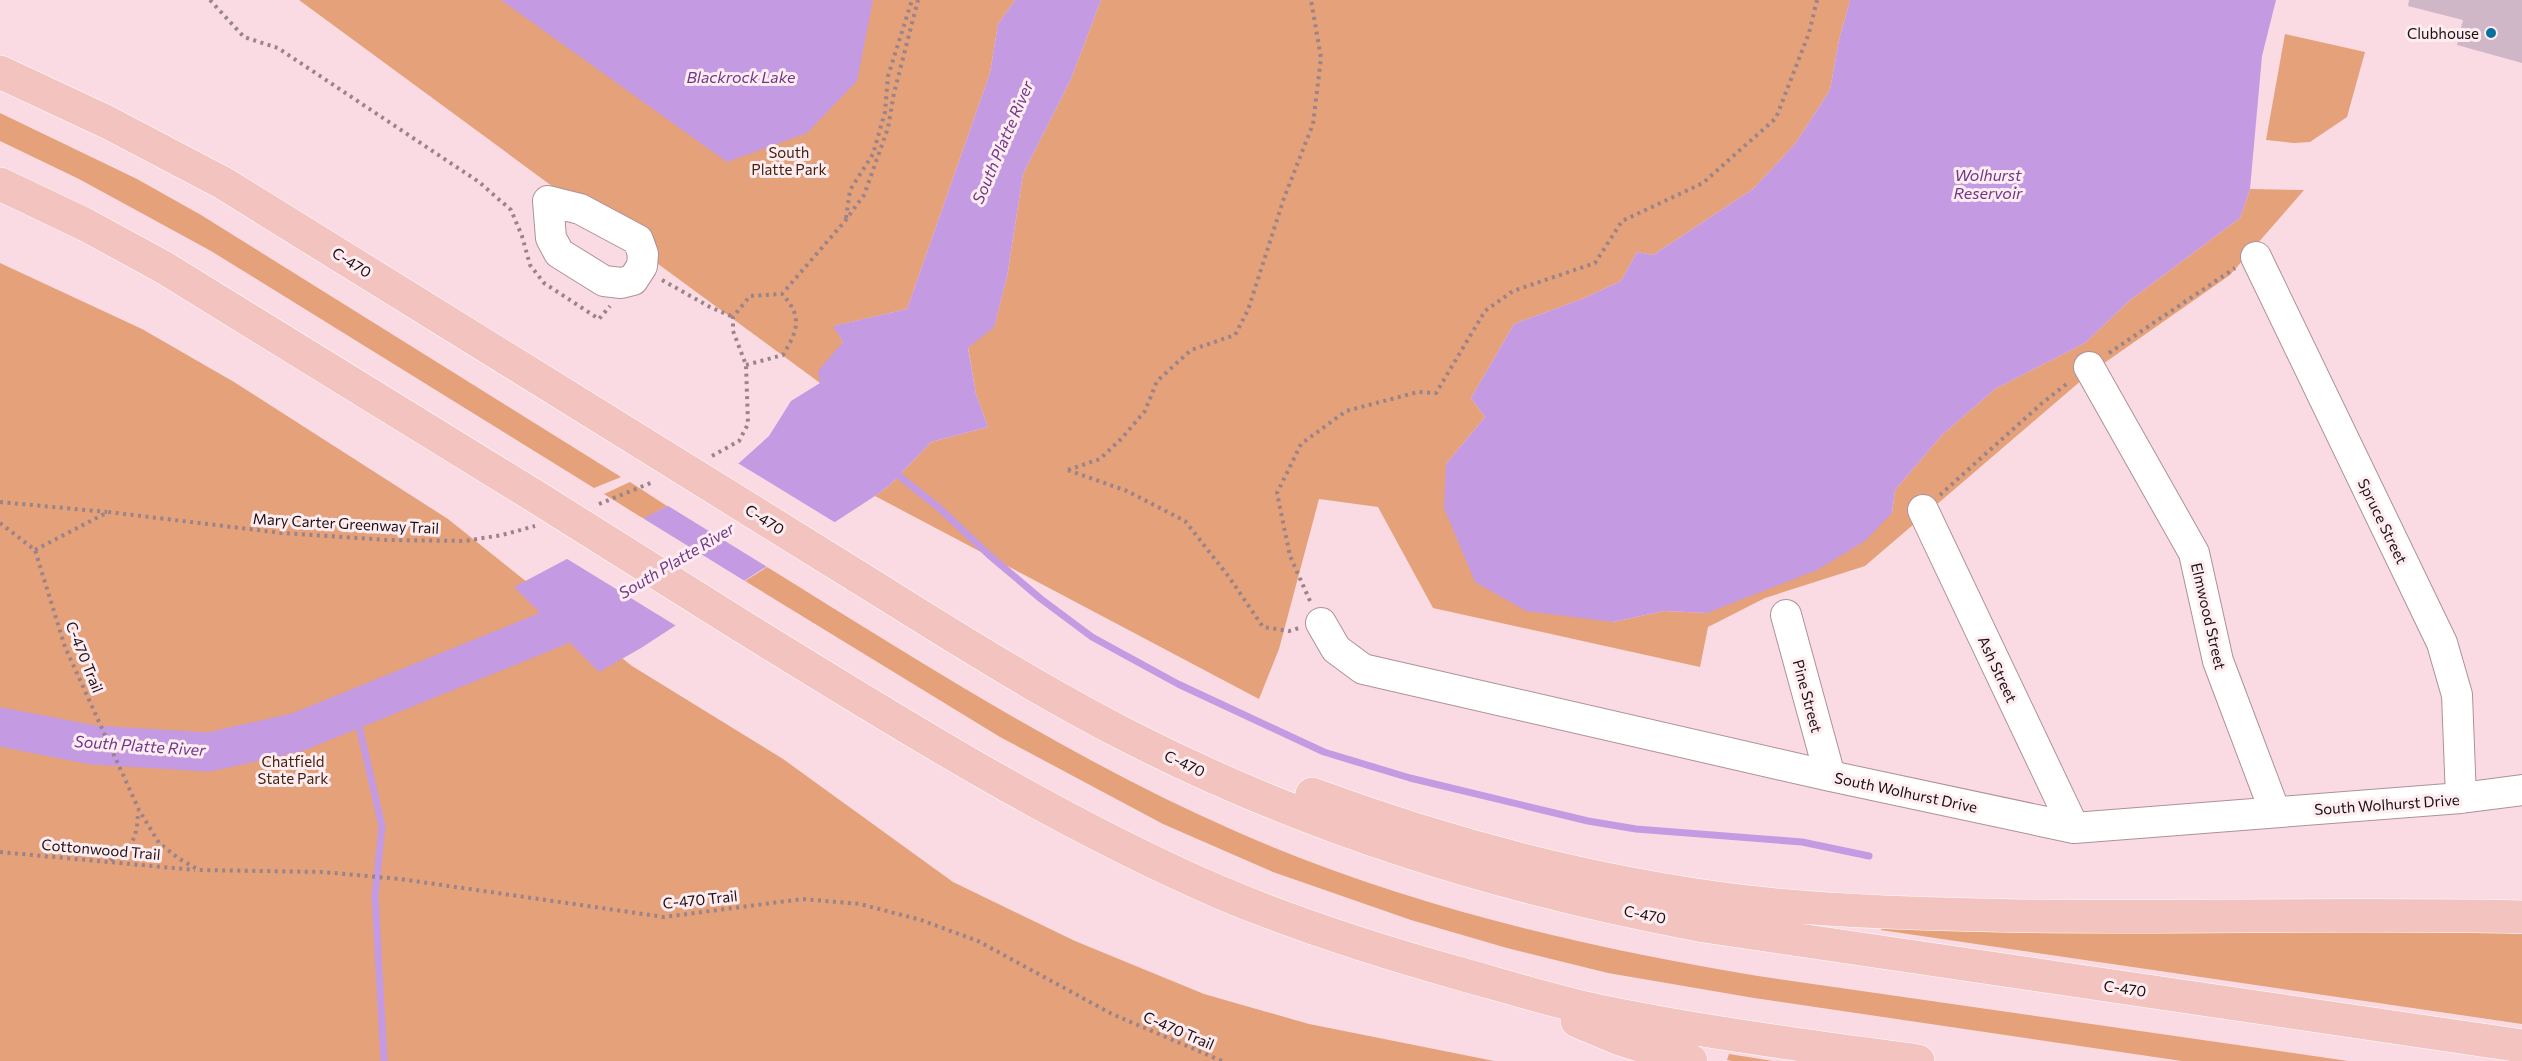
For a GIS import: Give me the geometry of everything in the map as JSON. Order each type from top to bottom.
[{"type":"highway","name":"C-470","points":[[0,72],[107,122],[223,183],[940,628],[1095,718],[1211,775],[1359,835],[1502,880],[1615,908],[1713,927],[2522,1046]]},
{"type":"highway","points":[[0,184],[95,229],[170,271],[536,510],[740,625],[986,775],[1154,862],[1250,904],[1338,936],[1411,960],[1520,990],[1627,1016],[1918,1061]]},
{"type":"highway","points":[[940,628],[988,635],[1090,695],[1135,718],[1230,761],[1325,799],[1489,850],[1541,864],[1658,889],[1749,902],[1913,915],[2522,917]]},
{"type":"highway","points":[[1520,990],[1591,1028],[1691,1061]]},
{"type":"street","name":"Spruce Street","points":[[2256,257],[2442,643],[2457,695],[2462,798]]},
{"type":"street","name":"Elmwood Street","points":[[2089,367],[2194,553],[2218,661],[2275,812]]},
{"type":"street","name":"Ash Street","points":[[1923,510],[2074,828]]},
{"type":"street","name":"Pine Street","points":[[1786,615],[1830,776]]},
{"type":"street","name":"South Wolhurst Drive","points":[[1321,623],[1336,649],[1363,669],[1830,776],[2074,828],[2462,798],[2522,790]]},
{"type":"path","points":[[210,0],[244,37],[278,48],[478,182],[511,210],[522,236],[530,266],[544,282],[598,319],[612,304]]},
{"type":"path","points":[[845,221],[850,190],[873,154],[885,112],[888,76],[912,0]]},
{"type":"path","points":[[709,457],[739,441],[744,435],[749,414],[746,365],[733,332],[733,317],[750,296],[782,294],[845,221],[864,195],[879,156],[918,0]]},
{"type":"path","points":[[1311,0],[1321,58],[1313,124],[1284,198],[1248,310],[1240,327],[1235,335],[1191,350],[1157,381],[1144,411],[1122,438],[1100,459],[1068,470],[1127,491],[1185,521],[1229,577],[1263,627],[1289,631],[1321,623],[1290,556],[1277,493],[1301,444],[1346,411],[1418,392],[1436,393],[1485,311],[1513,291],[1595,263],[1622,221],[1703,183],[1776,117],[1809,33],[1817,0]]},
{"type":"path","points":[[655,286],[662,280],[733,317]]},
{"type":"path","points":[[746,365],[783,355],[796,334],[794,308],[782,294]]},
{"type":"path","points":[[590,507],[656,480]]},
{"type":"path","name":"Mary Carter Greenway Trail","points":[[0,502],[108,512],[282,533],[387,540],[465,541],[502,535],[536,510]]},
{"type":"path","points":[[0,524],[35,550],[108,512]]},
{"type":"path","name":"C-470 Trail","points":[[35,550],[65,647],[138,810],[159,843],[178,858],[199,870],[322,872],[400,879],[664,917],[803,899],[860,904],[921,920],[978,941],[1112,1014],[1222,1061]]},
{"type":"path","points":[[109,861],[127,850],[137,834],[138,810]]},
{"type":"path","name":"Cottonwood Trail","points":[[0,852],[199,870]]},
{"type":"green space","name":"South Platte Park","points":[[299,0],[1015,0],[998,24],[990,73],[907,309],[834,326],[843,342],[820,383]]},
{"type":"green space","points":[[1101,0],[1850,0],[1839,40],[1830,90],[1795,144],[1753,189],[1653,255],[1637,252],[1621,281],[1582,299],[1514,324],[1471,398],[1485,417],[1446,464],[1613,622],[1664,611],[1707,613],[1892,513],[1895,490],[1942,435],[1995,389],[2085,343],[2129,301],[2240,218],[2250,189],[2304,190],[2230,275],[2090,373],[1865,566],[1765,598],[1708,627],[1700,667],[1433,608],[1378,507],[1319,499],[1279,649],[1259,699],[875,496],[890,485],[931,442],[988,427],[976,394],[968,347],[994,326],[1007,277],[1023,174],[1071,79]]},
{"type":"green space","points":[[2285,34],[2365,52],[2347,117],[2310,142],[2266,140]]},
{"type":"green space","points":[[0,113],[137,179],[201,215],[621,477],[594,488],[211,251],[79,179],[0,141]]},
{"type":"green space","name":"Chatfield State Park","points":[[0,263],[142,329],[234,382],[448,519],[632,666],[783,759],[953,882],[1075,941],[1204,994],[1309,1024],[1494,1061],[0,1061]]},
{"type":"green space","points":[[630,482],[667,506],[644,519],[604,494]]},
{"type":"green space","points":[[767,567],[996,707],[1114,773],[1235,831],[1362,881],[1492,920],[1691,964],[1758,976],[2348,1061],[2182,1061],[1754,998],[1608,973],[1507,948],[1411,920],[1273,872],[1163,824],[1000,737],[745,581]]},
{"type":"green space","points":[[1881,925],[2522,932],[2522,1024],[1881,930]]},
{"type":"green space","points":[[1729,1054],[1773,1061],[1732,1061],[1727,1060]]},
{"type":"water","name":"Blackrock Lake","points":[[501,0],[873,0],[857,81],[807,133],[727,162]]},
{"type":"water","points":[[1015,0],[1101,0],[1071,79],[1023,174],[1007,277],[994,327],[968,348],[976,394],[988,427],[931,442],[890,485],[875,496],[641,648],[599,672],[514,587],[667,506],[739,463],[769,436],[791,401],[820,383],[818,371],[843,342],[833,326],[907,309],[990,73],[998,24]]},
{"type":"water","name":"Wolhurst Reservoir","points":[[1850,0],[2276,0],[2262,56],[2250,189],[2240,218],[2129,301],[2085,343],[1995,389],[1942,435],[1895,490],[1892,513],[1865,541],[1817,570],[1707,613],[1664,611],[1613,622],[1526,611],[1475,582],[1444,508],[1446,464],[1485,417],[1471,398],[1514,324],[1582,299],[1621,281],[1637,252],[1653,255],[1753,189],[1795,144],[1830,90],[1839,40]]},
{"type":"pier","points":[[736,462],[836,523],[769,568],[665,504]]},
{"type":"pier","points":[[641,517],[748,583],[678,627],[564,557]]},
{"type":"building","name":"Clubhouse","points":[[2409,0],[2522,0],[2522,63],[2457,45],[2463,20],[2408,6]]},
{"type":"waterway","points":[[893,471],[938,507],[989,555],[1041,599],[1092,637],[1178,684],[1324,752],[1410,778],[1588,821],[1636,829],[1802,842],[1869,856]]},
{"type":"waterway","name":"South Platte River","points":[[0,727],[93,745],[209,752],[298,732],[552,629],[604,605]]},
{"type":"waterway","points":[[355,709],[382,826],[375,896],[384,1061]]},
{"type":"place","name":"Clubhouse","points":[[2491,33]]}]
